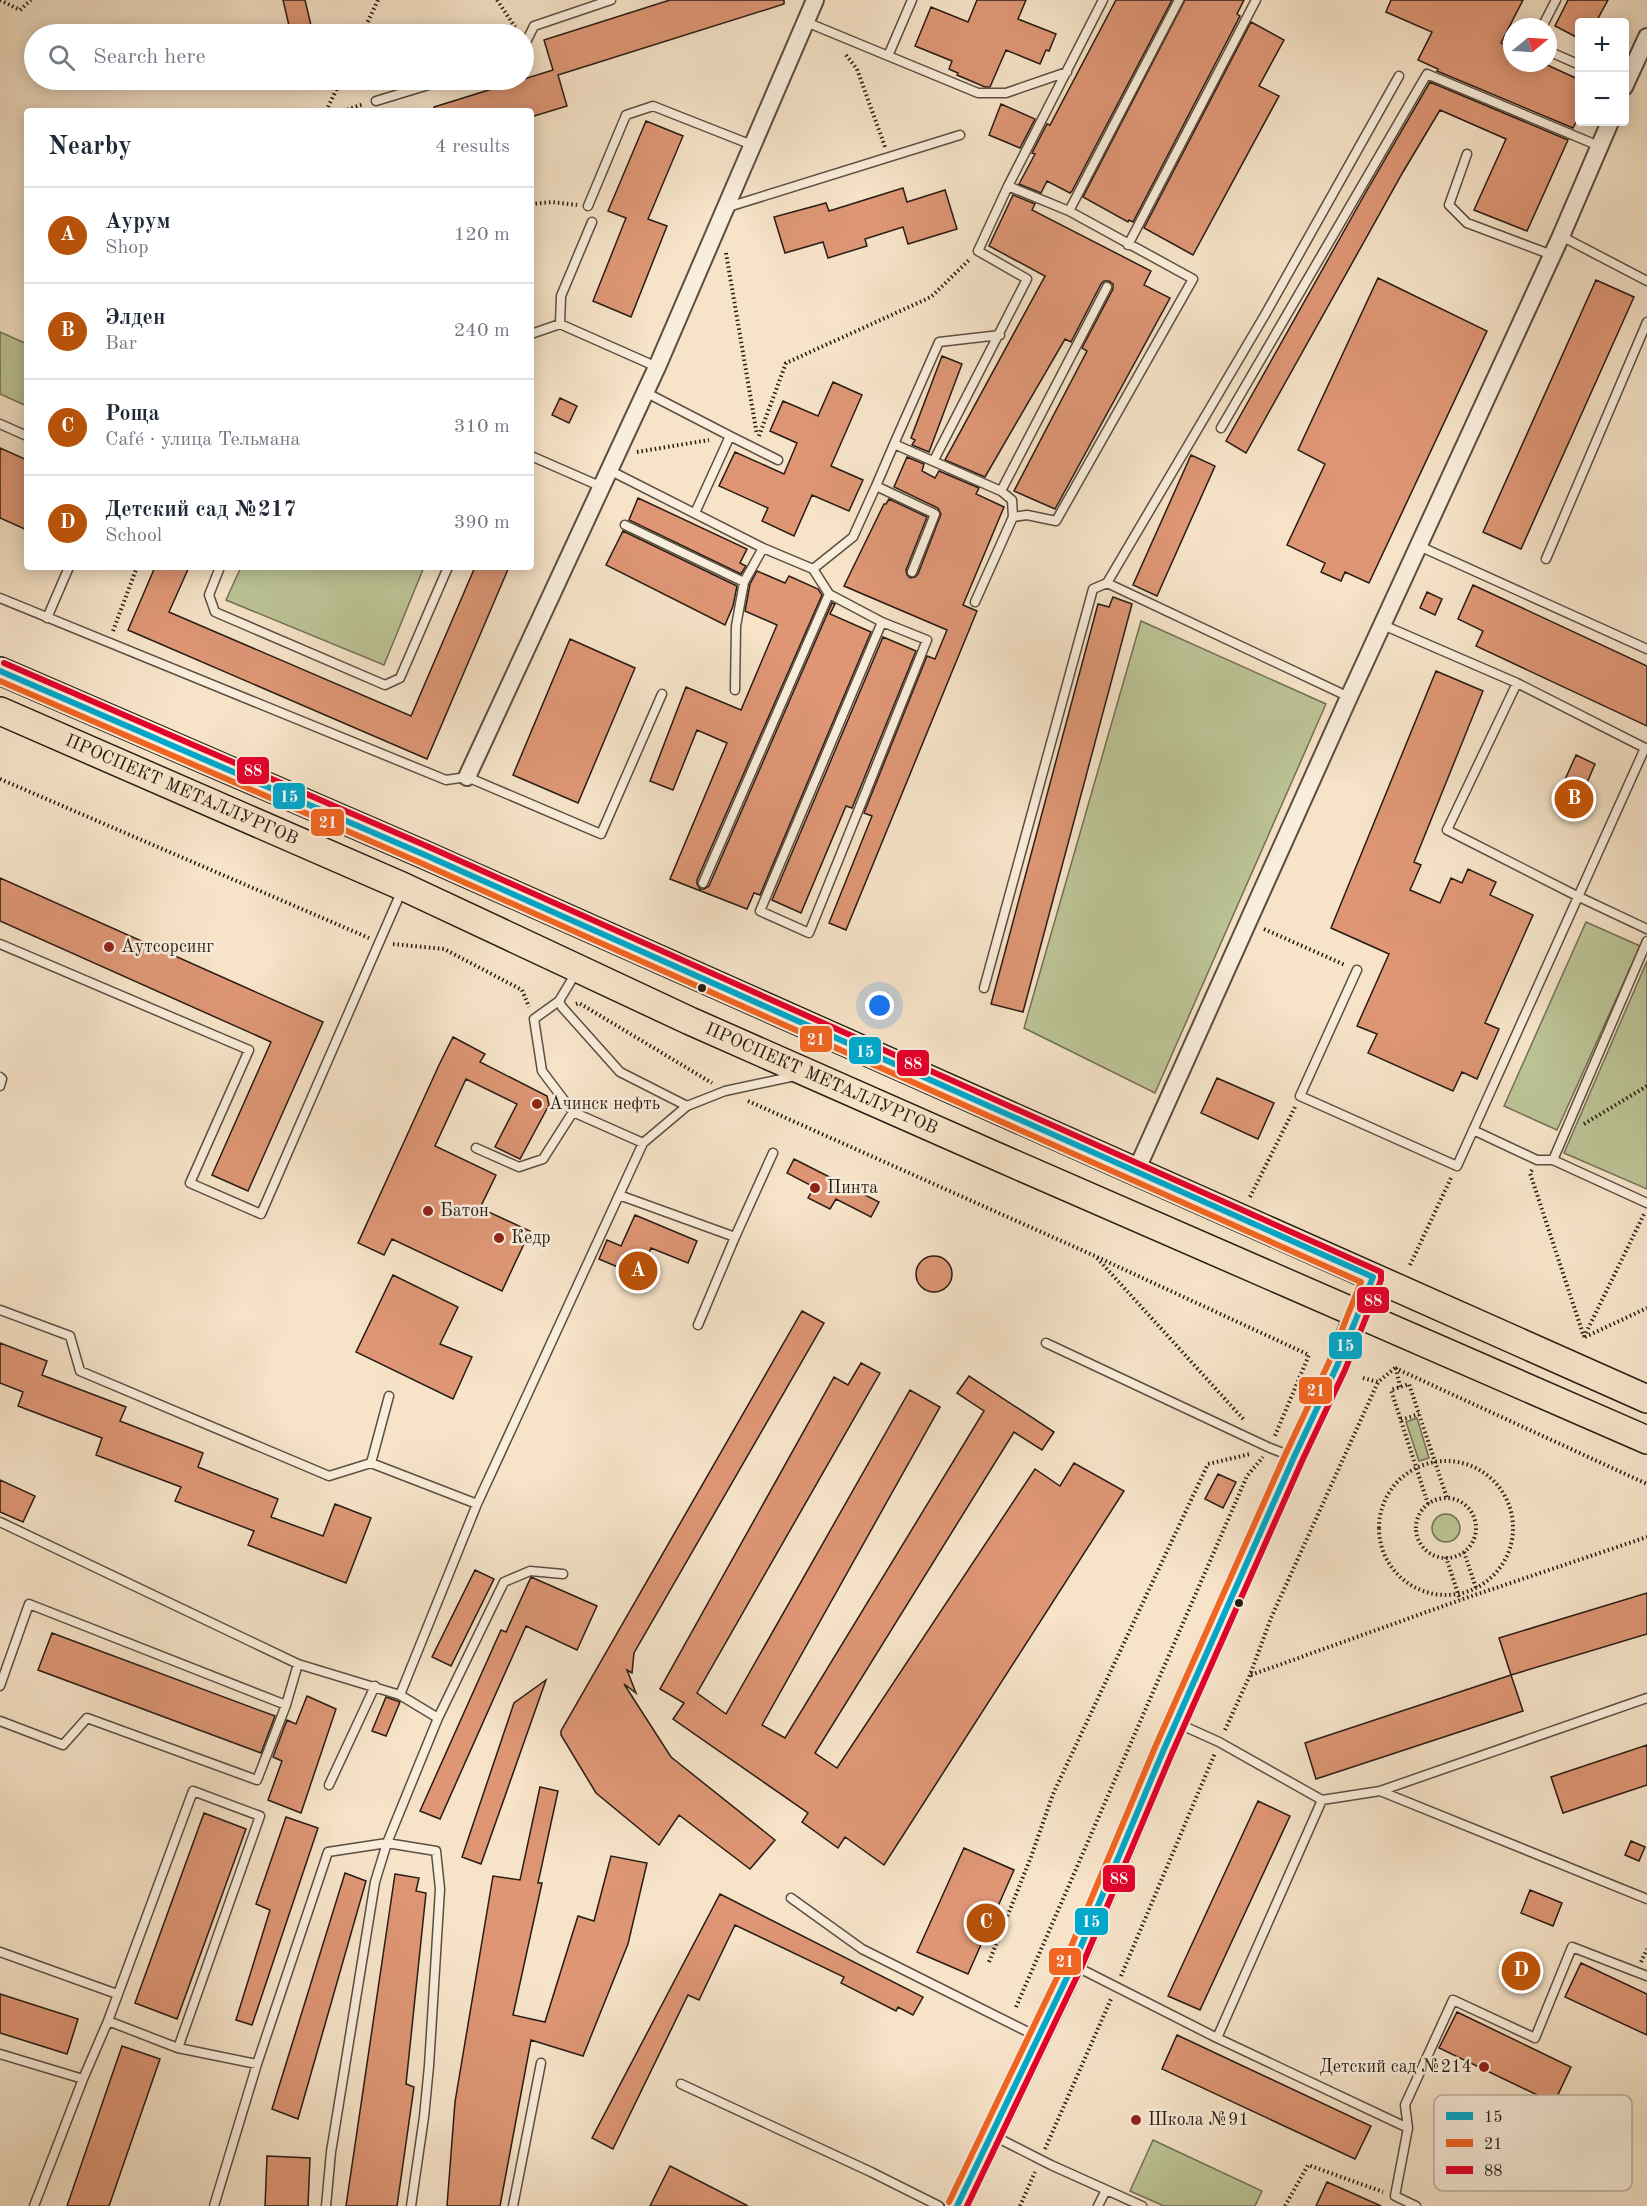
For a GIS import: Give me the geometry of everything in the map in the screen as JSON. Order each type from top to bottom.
[{"type":"main road","name":"ПРОСПЕКТ МЕТАЛЛУРГОВ","points":[[0,671],[436,860],[1647,1399]]},
{"type":"main road","name":"ПРОСПЕКТ МЕТАЛЛУРГОВ","points":[[0,711],[404,887],[690,1021],[994,1156],[1647,1440]]},
{"type":"main road","points":[[957,2206],[1073,1965],[1176,1723],[1337,1366],[1373,1277]]},
{"type":"street","points":[[467,777],[657,367],[815,0]]},
{"type":"street","points":[[1629,77],[1647,37]]},
{"type":"street","points":[[1136,1171],[1349,697],[1561,236],[1608,126]]},
{"type":"lane","points":[[534,26],[611,0]]},
{"type":"lane","points":[[888,57],[912,0]]},
{"type":"lane","points":[[934,460],[1028,279],[978,251],[1008,186],[1103,0]]},
{"type":"lane","points":[[1069,211],[1179,0]]},
{"type":"lane","points":[[1128,245],[1256,0]]},
{"type":"lane","points":[[1547,18],[1556,0]]},
{"type":"lane","points":[[806,22],[978,93],[1006,93],[1067,72]]},
{"type":"lane","points":[[1557,55],[1575,63]]},
{"type":"lane","points":[[1221,428],[1426,74],[1599,146]]},
{"type":"lane","points":[[984,988],[1093,588],[1107,583],[1266,313],[1400,76]]},
{"type":"lane","points":[[376,101],[412,90]]},
{"type":"lane","points":[[588,206],[626,115],[653,106],[752,145]]},
{"type":"lane","points":[[722,214],[888,156],[960,135]]},
{"type":"lane","points":[[1467,154],[1449,205],[1467,223],[1552,255]]},
{"type":"lane","points":[[1008,186],[1069,211],[1193,279],[1056,521],[1028,515],[1013,517]]},
{"type":"lane","points":[[560,324],[561,296],[592,222]]},
{"type":"lane","points":[[1561,236],[1647,281]]},
{"type":"lane","points":[[1000,491],[1107,287]]},
{"type":"lane","points":[[1546,559],[1647,322]]},
{"type":"lane","points":[[534,333],[560,324],[657,367]]},
{"type":"lane","points":[[813,569],[852,537],[939,342],[1000,335]]},
{"type":"lane","points":[[645,392],[778,460]]},
{"type":"lane","points":[[0,424],[24,435]]},
{"type":"lane","points":[[695,513],[730,436]]},
{"type":"lane","points":[[894,444],[1000,491],[1012,500],[1013,517],[975,602]]},
{"type":"lane","points":[[534,457],[602,487]]},
{"type":"lane","points":[[612,463],[695,513],[764,548],[813,569],[828,594],[882,622],[927,640],[809,933],[760,911],[882,622]]},
{"type":"lane","points":[[876,486],[935,514],[912,572]]},
{"type":"lane","points":[[625,525],[744,582]]},
{"type":"lane","points":[[1419,546],[1647,649]]},
{"type":"lane","points":[[735,690],[736,626],[744,582],[764,548]]},
{"type":"lane","points":[[47,618],[68,570]]},
{"type":"lane","points":[[219,570],[209,595],[215,612],[384,685],[400,678],[447,570]]},
{"type":"lane","points":[[1107,583],[1349,697]]},
{"type":"lane","points":[[704,883],[828,594]]},
{"type":"lane","points":[[0,598],[446,780],[467,777],[601,834],[662,694]]},
{"type":"lane","points":[[1357,970],[1300,1096],[1456,1166],[1646,748],[1517,683],[1383,625]]},
{"type":"lane","points":[[1517,683],[1447,830],[1647,929]]},
{"type":"lane","points":[[0,944],[249,1050],[190,1183],[261,1214],[404,887]]},
{"type":"lane","points":[[1553,1160],[1647,941]]},
{"type":"lane","points":[[578,968],[561,1004],[534,1019],[542,1071],[573,1112],[643,1143]]},
{"type":"lane","points":[[561,1004],[620,1072],[687,1106]]},
{"type":"lane","points":[[400,1695],[477,1503],[643,1143],[687,1106],[725,1091],[810,1073]]},
{"type":"lane","points":[[0,1077],[2,1079],[0,1086]]},
{"type":"lane","points":[[476,1148],[519,1167],[543,1159],[573,1112]]},
{"type":"lane","points":[[1473,1130],[1538,1160],[1553,1160],[1647,1203]]},
{"type":"lane","points":[[698,1325],[773,1154]]},
{"type":"lane","points":[[619,1195],[735,1237]]},
{"type":"lane","points":[[0,1311],[70,1336],[80,1371],[329,1476],[371,1463],[477,1503]]},
{"type":"lane","points":[[1046,1343],[1270,1448],[1294,1457]]},
{"type":"lane","points":[[371,1463],[389,1396]]},
{"type":"lane","points":[[0,1522],[298,1664],[400,1695],[438,1718]]},
{"type":"lane","points":[[326,2206],[331,2152],[375,1882],[387,1843],[438,1718],[504,1582],[530,1571],[563,1574]]},
{"type":"lane","points":[[0,1686],[29,1604],[286,1705]]},
{"type":"lane","points":[[0,1721],[63,1745],[87,1718],[257,1780],[286,1705],[298,1664]]},
{"type":"lane","points":[[329,1785],[375,1686]]},
{"type":"lane","points":[[1176,1723],[1220,1742],[1322,1800],[1380,1791],[1647,1698]]},
{"type":"lane","points":[[34,2206],[108,2021],[193,1791],[260,1816],[178,2048]]},
{"type":"lane","points":[[1380,1791],[1647,1899]]},
{"type":"lane","points":[[1216,2038],[1322,1800]]},
{"type":"lane","points":[[214,2206],[257,2064],[328,1852],[387,1843],[436,1851],[440,1889],[428,2076],[411,2206]]},
{"type":"lane","points":[[791,1898],[862,1949],[1038,2037]]},
{"type":"lane","points":[[1416,2206],[1395,2196],[1408,2128],[1405,2105],[1453,2000],[1535,2038],[1572,1947],[1647,1976]]},
{"type":"lane","points":[[0,1952],[117,1994]]},
{"type":"lane","points":[[1073,1965],[1216,2038],[1408,2128]]},
{"type":"lane","points":[[108,2021],[178,2048],[257,2064]]},
{"type":"lane","points":[[0,2054],[83,2079]]},
{"type":"lane","points":[[513,2206],[541,2063]]},
{"type":"lane","points":[[681,2084],[939,2206]]},
{"type":"lane","points":[[991,2135],[1142,2206]]},
{"type":"lane","points":[[1098,2206],[1106,2190]]},
{"type":"path","points":[[0,0],[20,10],[31,0]]},
{"type":"path","points":[[367,24],[378,0]]},
{"type":"path","points":[[497,0],[513,24]]},
{"type":"path","points":[[857,69],[888,156]]},
{"type":"path","points":[[327,108],[336,90]]},
{"type":"path","points":[[353,108],[376,101]]},
{"type":"path","points":[[534,204],[552,202],[588,206]]},
{"type":"path","points":[[722,214],[760,451]]},
{"type":"path","points":[[758,439],[786,363],[931,297],[978,251]]},
{"type":"path","points":[[612,463],[730,436]]},
{"type":"path","points":[[109,643],[136,570]]},
{"type":"path","points":[[0,779],[379,942],[444,949],[522,990],[534,1019]]},
{"type":"path","points":[[1249,922],[1357,970]]},
{"type":"path","points":[[561,1004],[579,1003],[725,1091],[1309,1354],[1270,1448],[1247,1476],[1016,2007]]},
{"type":"path","points":[[1575,1128],[1647,1086]]},
{"type":"path","points":[[1250,1198],[1300,1096]]},
{"type":"path","points":[[1538,1160],[1530,1173],[1584,1337]]},
{"type":"path","points":[[1410,1265],[1456,1166]]},
{"type":"path","points":[[1584,1337],[1647,1208]]},
{"type":"path","points":[[1095,1256],[1246,1422]]},
{"type":"path","points":[[1584,1337],[1647,1308]]},
{"type":"path","points":[[1020,2206],[1250,1675],[1271,1618],[1378,1382],[1395,1368]]},
{"type":"path","points":[[1395,1368],[1400,1387]]},
{"type":"path","points":[[1395,1368],[1647,1484]]},
{"type":"path","points":[[1363,1378],[1378,1382]]},
{"type":"path","points":[[1428,1504],[1391,1390],[1409,1384],[1447,1498]]},
{"type":"path","points":[[1401,1420],[1419,1414]]},
{"type":"path","points":[[989,1962],[1031,1857],[1053,1794],[1208,1464],[1270,1448]]},
{"type":"path","points":[[1453,1461],[1480,1469],[1501,1488],[1512,1514],[1513,1535],[1508,1555],[1492,1578],[1476,1588],[1458,1594],[1439,1595],[1413,1586],[1397,1573],[1385,1555],[1379,1528],[1385,1500],[1401,1478],[1416,1467],[1435,1462],[1453,1461]]},
{"type":"path","points":[[1447,1498],[1464,1504],[1475,1518],[1476,1528],[1475,1537],[1464,1552],[1446,1557],[1429,1552],[1418,1537],[1418,1519],[1428,1504],[1437,1499],[1447,1498]]},
{"type":"path","points":[[1250,1675],[1460,1600],[1647,1537]]},
{"type":"path","points":[[1464,1552],[1478,1594]]},
{"type":"path","points":[[1446,1557],[1460,1600]]},
{"type":"path","points":[[1285,2206],[1308,2165],[1395,2196]]},
{"type":"green space","points":[[0,332],[24,343],[24,405],[0,394]]},
{"type":"green space","points":[[240,570],[423,570],[384,665],[226,600]]},
{"type":"green space","points":[[1141,621],[1326,704],[1155,1093],[1024,1028]]},
{"type":"green space","points":[[1586,922],[1640,946],[1557,1130],[1504,1106]]},
{"type":"green space","points":[[1647,961],[1647,1189],[1564,1153]]},
{"type":"green space","points":[[1417,1418],[1429,1458],[1419,1461],[1406,1422]]},
{"type":"green space","points":[[1446,1514],[1456,1518],[1460,1528],[1456,1538],[1446,1542],[1436,1538],[1432,1528],[1436,1518]]},
{"type":"green space","points":[[1153,2140],[1262,2191],[1255,2206],[1164,2206],[1130,2191]]},
{"type":"building","points":[[283,0],[305,0],[311,24],[289,24]]},
{"type":"building","points":[[670,0],[784,0],[784,4],[558,75],[567,106],[534,116],[534,108],[434,108],[489,90],[534,90],[534,76],[553,70],[544,40]]},
{"type":"building","points":[[977,0],[1026,0],[1018,19],[1056,34],[1049,51],[1046,50],[1040,64],[1006,50],[990,87],[985,87],[949,69],[952,61],[915,46],[931,7],[968,22]]},
{"type":"building","points":[[1116,0],[1172,0],[1072,191],[1070,193],[1047,181],[1041,193],[1019,184],[1035,154],[1032,153],[1047,124],[1050,125]]},
{"type":"building","points":[[1185,0],[1244,0],[1237,14],[1240,16],[1133,222],[1129,220],[1128,222],[1083,197]]},
{"type":"building","points":[[1391,0],[1523,0],[1514,18],[1503,18],[1501,43],[1503,44],[1503,72],[1557,72],[1557,69],[1575,78],[1575,124],[1573,128],[1437,71],[1438,69],[1418,60],[1432,32],[1386,12]]},
{"type":"building","points":[[1568,0],[1608,0],[1598,18],[1575,18],[1575,36],[1557,27],[1557,22]]},
{"type":"building","points":[[1251,22],[1284,40],[1259,86],[1279,96],[1193,255],[1144,228]]},
{"type":"building","points":[[1430,82],[1568,140],[1527,231],[1474,210],[1506,139],[1440,110],[1246,453],[1226,441]]},
{"type":"building","points":[[1001,104],[1035,119],[1020,148],[989,135]]},
{"type":"building","points":[[646,121],[683,136],[648,219],[667,226],[631,317],[593,301],[626,218],[608,211]]},
{"type":"building","points":[[903,188],[907,202],[945,190],[957,229],[908,244],[903,227],[865,239],[867,246],[828,258],[823,242],[785,253],[774,217],[826,203],[829,211]]},
{"type":"building","points":[[1013,195],[1035,204],[1032,210],[1151,271],[1144,285],[1170,298],[1055,509],[1014,491],[1087,351],[1082,348],[1113,289],[1113,284],[1109,281],[1101,284],[1071,342],[1065,339],[985,477],[945,460],[1045,276],[989,246]]},
{"type":"building","points":[[1378,278],[1487,331],[1369,583],[1345,572],[1341,581],[1321,572],[1325,563],[1287,545],[1325,464],[1298,450]]},
{"type":"building","points":[[1596,280],[1634,297],[1521,549],[1483,532]]},
{"type":"building","points":[[942,356],[962,364],[929,452],[912,445],[915,440],[911,438]]},
{"type":"building","points":[[833,382],[862,395],[831,466],[863,480],[849,511],[812,495],[794,536],[762,521],[768,508],[719,486],[735,452],[784,474],[797,443],[770,431],[783,401],[818,416]]},
{"type":"building","points":[[560,398],[577,406],[569,423],[552,415]]},
{"type":"building","points":[[0,448],[24,459],[24,529],[0,518]]},
{"type":"building","points":[[1191,455],[1215,466],[1157,596],[1133,585]]},
{"type":"building","points":[[907,457],[924,464],[922,471],[935,478],[939,471],[979,488],[976,494],[1004,507],[963,605],[977,611],[846,930],[829,923],[872,816],[864,813],[927,656],[935,659],[947,630],[844,586],[884,504],[889,499],[927,517],[906,570],[910,578],[918,574],[941,514],[938,508],[894,487]]},
{"type":"building","points":[[638,498],[747,549],[740,563],[746,566],[741,574],[629,520]]},
{"type":"building","points":[[623,531],[737,586],[733,606],[725,625],[606,565]]},
{"type":"building","points":[[154,570],[188,570],[169,612],[411,716],[474,570],[508,570],[427,759],[128,630]]},
{"type":"building","points":[[757,571],[785,583],[789,576],[818,589],[822,595],[697,880],[700,889],[709,886],[832,603],[835,604],[830,614],[871,632],[760,895],[754,893],[747,909],[670,879],[727,743],[697,730],[673,790],[650,781],[686,687],[741,710],[777,625],[745,611],[750,584]]},
{"type":"building","points":[[1473,585],[1647,666],[1647,726],[1476,646],[1483,631],[1458,619]]},
{"type":"building","points":[[1427,592],[1442,599],[1435,615],[1420,608]]},
{"type":"building","points":[[1113,597],[1132,604],[1023,1012],[991,1004],[1098,604],[1109,607]]},
{"type":"building","points":[[883,637],[916,651],[852,808],[846,806],[801,913],[772,900]]},
{"type":"building","points":[[570,639],[635,668],[578,803],[513,775]]},
{"type":"building","points":[[1436,671],[1483,691],[1414,862],[1421,865],[1410,890],[1440,903],[1451,878],[1462,883],[1468,869],[1496,882],[1490,895],[1533,915],[1485,1023],[1499,1029],[1477,1079],[1462,1072],[1453,1091],[1368,1053],[1377,1034],[1357,1026],[1389,954],[1331,928]]},
{"type":"building","points":[[1576,755],[1595,764],[1574,813],[1554,804]]},
{"type":"building","points":[[0,878],[323,1022],[248,1191],[212,1175],[271,1042],[0,921]]},
{"type":"building","points":[[453,1037],[485,1054],[480,1062],[547,1096],[549,1105],[520,1159],[495,1147],[517,1104],[466,1079],[435,1146],[496,1175],[480,1208],[530,1231],[502,1291],[392,1239],[384,1255],[358,1243]]},
{"type":"building","points":[[1217,1078],[1274,1103],[1258,1139],[1201,1113]]},
{"type":"building","points":[[794,1159],[879,1202],[871,1217],[836,1199],[830,1209],[808,1198],[814,1187],[787,1173]]},
{"type":"building","points":[[635,1215],[697,1241],[688,1263],[651,1248],[639,1276],[599,1259],[607,1240],[621,1246]]},
{"type":"building","points":[[934,1256],[947,1261],[952,1274],[947,1287],[934,1292],[921,1287],[916,1274],[921,1261]]},
{"type":"building","points":[[393,1275],[458,1307],[440,1344],[472,1357],[453,1399],[356,1352]]},
{"type":"building","points":[[802,1311],[824,1323],[634,1653],[632,1673],[627,1670],[636,1693],[624,1684],[671,1757],[775,1840],[750,1869],[679,1815],[659,1845],[596,1793],[561,1735],[561,1731]]},
{"type":"building","points":[[0,1343],[47,1361],[42,1375],[126,1407],[120,1421],[203,1453],[198,1467],[278,1499],[271,1517],[323,1536],[335,1504],[371,1518],[346,1583],[248,1545],[254,1531],[175,1501],[181,1487],[96,1455],[102,1438],[18,1406],[23,1392],[0,1383]]},
{"type":"building","points":[[861,1363],[880,1373],[697,1693],[726,1714],[910,1390],[940,1407],[762,1725],[785,1738],[984,1411],[957,1393],[969,1376],[1054,1432],[1042,1450],[1014,1432],[815,1753],[837,1768],[1035,1469],[1060,1486],[1074,1463],[1124,1491],[884,1865],[845,1837],[838,1848],[802,1822],[808,1813],[673,1719],[684,1703],[660,1689],[834,1377],[848,1385]]},
{"type":"building","points":[[1218,1474],[1236,1482],[1223,1508],[1205,1499]]},
{"type":"building","points":[[0,1480],[35,1496],[23,1522],[0,1512]]},
{"type":"building","points":[[475,1570],[494,1579],[451,1666],[432,1657]]},
{"type":"building","points":[[531,1577],[597,1606],[577,1650],[526,1626],[440,1819],[420,1811],[501,1630],[506,1632]]},
{"type":"building","points":[[1647,1593],[1647,1634],[1511,1675],[1499,1638]]},
{"type":"building","points":[[52,1633],[275,1716],[261,1753],[38,1670]]},
{"type":"building","points":[[1511,1675],[1523,1711],[1316,1779],[1305,1743]]},
{"type":"building","points":[[546,1680],[481,1864],[462,1857],[514,1703]]},
{"type":"building","points":[[307,1696],[336,1709],[301,1813],[268,1800],[282,1761],[273,1757],[287,1720],[296,1724]]},
{"type":"building","points":[[386,1697],[400,1702],[386,1736],[372,1731]]},
{"type":"building","points":[[1647,1745],[1647,1785],[1563,1813],[1551,1777]]},
{"type":"building","points":[[540,1787],[558,1791],[538,1883],[542,1883],[513,2015],[545,2022],[578,1916],[594,1921],[611,1856],[647,1863],[628,1944],[583,2056],[531,2040],[500,2206],[447,2206],[455,2102],[493,1876],[520,1880]]},
{"type":"building","points":[[1258,1801],[1290,1816],[1200,2010],[1168,1996]]},
{"type":"building","points":[[204,1813],[246,1829],[177,2019],[135,2003]]},
{"type":"building","points":[[286,1817],[318,1828],[252,2025],[236,2020],[270,1910],[256,1904]]},
{"type":"building","points":[[1631,1841],[1645,1847],[1639,1861],[1625,1855]]},
{"type":"building","points":[[964,1848],[1014,1870],[968,1974],[917,1952]]},
{"type":"building","points":[[345,1873],[366,1881],[298,2119],[272,2109]]},
{"type":"building","points":[[395,1874],[419,1878],[416,1891],[426,1893],[406,2084],[414,2087],[397,2206],[346,2206]]},
{"type":"building","points":[[1530,1890],[1562,1903],[1553,1926],[1521,1913]]},
{"type":"building","points":[[720,1894],[923,1997],[913,2015],[898,2007],[896,2011],[841,1983],[844,1977],[735,1925],[699,2000],[688,1995],[613,2149],[592,2138]]},
{"type":"building","points":[[1581,1963],[1647,1994],[1647,2035],[1565,1997]]},
{"type":"building","points":[[0,1994],[78,2019],[67,2054],[0,2033]]},
{"type":"building","points":[[1457,2012],[1571,2067],[1558,2095],[1537,2095],[1439,2048]]},
{"type":"building","points":[[1177,2035],[1371,2126],[1355,2159],[1162,2069]]},
{"type":"building","points":[[122,2046],[160,2059],[109,2206],[67,2206]]},
{"type":"building","points":[[267,2156],[310,2158],[308,2206],[265,2206]]},
{"type":"building","points":[[670,2166],[748,2206],[650,2206]]},
{"type":"building","points":[[1327,2182],[1381,2206],[1316,2206]]},
{"type":"transit line","name":"88","points":[[4,663],[429,847],[1381,1272],[1381,1280],[1345,1370],[1172,1753],[1081,1968],[967,2206]]},
{"type":"transit line","name":"15","points":[[0,671],[425,855],[1373,1277],[1337,1366],[1164,1749],[1073,1965],[957,2206]]},
{"type":"transit line","name":"21","points":[[0,681],[421,863],[1361,1282],[1329,1362],[1156,1745],[1065,1961],[949,2202]]},
{"type":"place","name":"Элден","points":[[1574,799]]},
{"type":"place","name":"Аутсорсинг","points":[[109,947]]},
{"type":"place","name":"Ачинск нефть","points":[[537,1104]]},
{"type":"place","name":"Пинта","points":[[815,1188]]},
{"type":"place","name":"Батон","points":[[428,1211]]},
{"type":"place","name":"Кедр","points":[[499,1238]]},
{"type":"place","name":"Аурум","points":[[638,1271]]},
{"type":"place","name":"Роща","points":[[986,1923]]},
{"type":"place","name":"Детский сад №217","points":[[1521,1971]]},
{"type":"place","name":"Детский сад №214","points":[[1484,2067]]},
{"type":"place","name":"Школа №91","points":[[1136,2120]]}]
